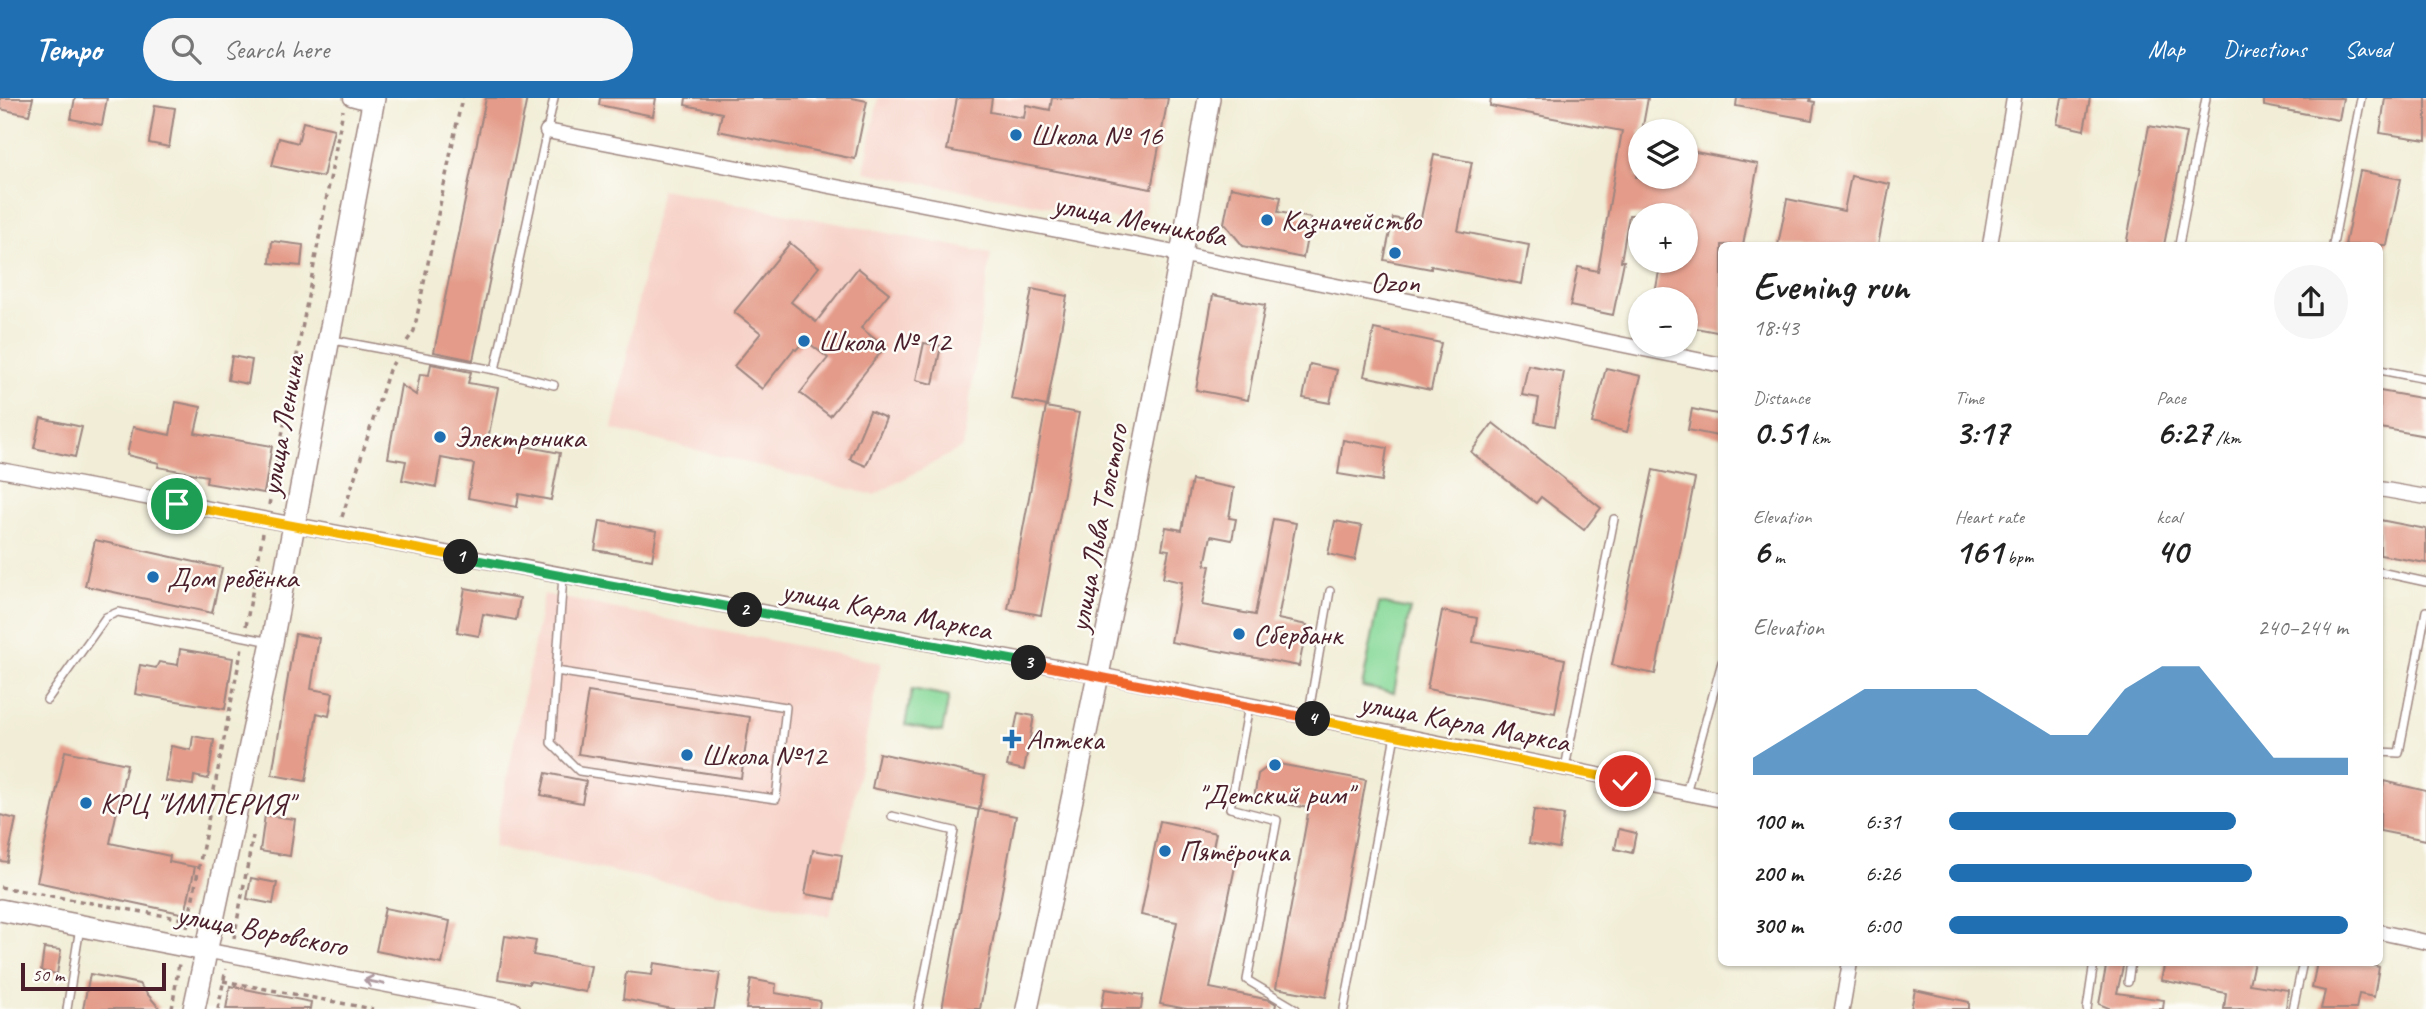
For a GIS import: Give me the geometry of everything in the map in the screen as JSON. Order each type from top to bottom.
[{"type":"street","points":[[351,98],[373,101]]},
{"type":"street","name":"улица Льва Толстого","points":[[1027,1009],[1099,675],[1182,255],[1209,98]]},
{"type":"street","points":[[1990,242],[2014,98]]},
{"type":"street","name":"улица Ленина","points":[[194,1009],[272,642],[373,101]]},
{"type":"street","name":"улица Мечникова","points":[[547,131],[1182,255],[1718,364]]},
{"type":"street","name":"улица Карла Маркса","points":[[0,470],[1099,675],[1718,799]]},
{"type":"street","points":[[2383,490],[2426,497]]},
{"type":"street","name":"улица Воровского","points":[[0,910],[513,1009]]},
{"type":"street","points":[[2383,933],[2426,942]]},
{"type":"street","points":[[1842,1009],[1849,966]]},
{"type":"lane","points":[[495,370],[554,98]]},
{"type":"lane","points":[[2180,242],[2206,98]]},
{"type":"lane","points":[[2334,242],[2361,98]]},
{"type":"lane","points":[[328,339],[495,370],[554,385]]},
{"type":"lane","points":[[2383,371],[2426,379]]},
{"type":"lane","points":[[1565,769],[1614,519]]},
{"type":"lane","points":[[2383,573],[2426,582]]},
{"type":"lane","points":[[556,671],[786,707],[776,799],[579,771],[551,743],[556,671],[563,576]]},
{"type":"lane","points":[[1308,718],[1330,592]]},
{"type":"lane","points":[[2383,752],[2399,753],[2426,611]]},
{"type":"lane","points":[[47,700],[106,617],[118,612],[272,642]]},
{"type":"lane","points":[[1686,793],[1718,677]]},
{"type":"lane","points":[[1249,706],[1230,808],[1277,820],[1247,981],[1296,1009]]},
{"type":"lane","points":[[1344,1009],[1395,735]]},
{"type":"lane","points":[[892,816],[954,831],[918,1009]]},
{"type":"lane","points":[[67,1009],[80,926]]},
{"type":"lane","points":[[2087,1009],[2093,966]]},
{"type":"lane","points":[[2128,982],[2130,966]]},
{"type":"lane","points":[[2293,1009],[2302,966]]},
{"type":"path","points":[[172,1009],[345,98]]},
{"type":"path","points":[[337,533],[389,370],[414,331],[462,98]]},
{"type":"path","points":[[218,1009],[254,833]]},
{"type":"path","points":[[0,887],[236,929]]},
{"type":"path","points":[[177,973],[373,1009]]},
{"type":"shaded area","name":"Школа № 16","points":[[878,98],[1168,98],[1142,224],[864,172]]},
{"type":"shaded area","name":"Школа № 12","points":[[661,189],[991,253],[963,447],[874,495],[612,429]]},
{"type":"shaded area","name":"Школа №12","points":[[544,594],[881,663],[830,916],[493,847]]},
{"type":"green space","points":[[1379,603],[1410,609],[1394,693],[1362,687]]},
{"type":"green space","points":[[912,689],[949,696],[942,732],[905,725]]},
{"type":"building","points":[[0,98],[33,98],[29,115],[0,109]]},
{"type":"building","points":[[75,98],[107,98],[102,125],[71,119]]},
{"type":"building","points":[[486,98],[527,98],[473,360],[434,352]]},
{"type":"building","points":[[600,98],[656,98],[653,116],[599,105]]},
{"type":"building","points":[[686,98],[852,98],[867,101],[855,159],[718,131],[722,113],[685,105]]},
{"type":"building","points":[[957,98],[992,98],[990,112],[1024,118],[1026,105],[1050,110],[1052,98],[1168,98],[1151,189],[947,150]]},
{"type":"building","points":[[1491,98],[1648,98],[1644,119],[1628,119],[1628,189],[1698,189],[1698,152],[1758,164],[1744,242],[1718,242],[1718,332],[1698,328],[1698,287],[1656,287],[1659,273],[1698,273],[1698,203],[1628,203],[1628,221],[1621,261],[1624,261],[1613,315],[1570,306],[1578,267],[1598,271],[1622,131],[1490,106]]},
{"type":"building","points":[[1737,98],[1811,98],[1810,101],[1815,102],[1812,120],[1736,106]]},
{"type":"building","points":[[2062,98],[2090,98],[2084,130],[2057,124]]},
{"type":"building","points":[[2264,98],[2343,98],[2339,120],[2264,106]]},
{"type":"building","points":[[2385,98],[2426,98],[2426,140],[2380,133]]},
{"type":"building","points":[[155,105],[175,108],[169,147],[149,143]]},
{"type":"building","points":[[303,122],[334,129],[323,177],[272,166],[279,138],[298,143]]},
{"type":"building","points":[[2149,126],[2186,133],[2165,242],[2127,242]]},
{"type":"building","points":[[1434,155],[1472,162],[1458,231],[1529,245],[1522,284],[1431,266],[1431,269],[1384,260],[1393,218],[1420,223]]},
{"type":"building","points":[[2360,171],[2401,179],[2387,245],[2383,245],[2383,242],[2346,242]]},
{"type":"building","points":[[1851,176],[1890,184],[1879,242],[1779,242],[1787,199],[1844,211]]},
{"type":"building","name":"Казначейство","points":[[1231,187],[1281,197],[1278,212],[1311,218],[1303,258],[1243,246],[1224,223]]},
{"type":"building","points":[[272,241],[303,245],[301,266],[270,263]]},
{"type":"building","points":[[790,243],[819,267],[791,302],[816,322],[858,268],[889,293],[861,328],[885,347],[830,416],[800,393],[828,358],[805,340],[794,349],[762,389],[734,366],[761,333],[734,312]]},
{"type":"building","points":[[1032,289],[1067,296],[1047,406],[1011,399]]},
{"type":"building","points":[[1213,295],[1265,305],[1248,400],[1196,390]]},
{"type":"building","points":[[1374,329],[1441,343],[1431,390],[1364,376]]},
{"type":"building","points":[[924,343],[941,346],[933,384],[916,380]]},
{"type":"building","points":[[232,356],[252,360],[248,384],[228,380]]},
{"type":"building","name":"Электроника","points":[[431,364],[471,372],[468,383],[498,388],[488,439],[560,453],[551,500],[519,494],[517,507],[468,498],[474,464],[441,458],[436,487],[402,480],[406,461],[388,458],[401,385],[416,395],[420,374],[429,375]]},
{"type":"building","points":[[1310,364],[1337,370],[1330,403],[1303,398]]},
{"type":"building","points":[[1528,365],[1564,372],[1555,426],[1535,422],[1539,398],[1522,395]]},
{"type":"building","points":[[1606,368],[1641,376],[1627,432],[1592,423]]},
{"type":"building","points":[[2383,392],[2426,399],[2426,436],[2383,429]]},
{"type":"building","points":[[176,402],[201,407],[195,433],[272,446],[264,493],[206,483],[207,476],[158,467],[159,463],[127,455],[133,427],[170,435]]},
{"type":"building","points":[[1046,407],[1079,413],[1041,615],[1008,609]]},
{"type":"building","points":[[1692,409],[1718,414],[1718,436],[1688,430]]},
{"type":"building","points":[[870,411],[886,418],[866,466],[850,459]]},
{"type":"building","points":[[41,418],[82,427],[75,457],[34,448]]},
{"type":"building","points":[[1493,423],[1601,508],[1584,530],[1541,497],[1536,503],[1471,452]]},
{"type":"building","points":[[1343,440],[1387,448],[1382,481],[1338,474]]},
{"type":"building","points":[[1653,470],[1695,479],[1655,674],[1612,665]]},
{"type":"building","points":[[1192,480],[1234,488],[1229,518],[1236,519],[1232,540],[1211,536],[1205,565],[1210,566],[1202,605],[1255,615],[1273,519],[1296,523],[1278,619],[1307,625],[1299,666],[1171,642],[1182,582],[1163,578],[1169,550],[1162,549],[1166,527],[1182,530]]},
{"type":"building","points":[[600,521],[657,531],[652,560],[595,550]]},
{"type":"building","points":[[1335,521],[1362,526],[1355,560],[1328,554]]},
{"type":"building","points":[[2383,521],[2426,529],[2426,563],[2383,556]]},
{"type":"building","name":"Дом ребёнка","points":[[95,540],[222,568],[212,613],[85,586]]},
{"type":"building","points":[[465,588],[520,598],[516,620],[483,614],[479,636],[457,632]]},
{"type":"building","points":[[1442,611],[1477,618],[1473,642],[1565,659],[1555,713],[1427,689]]},
{"type":"building","points":[[295,634],[319,638],[311,689],[333,693],[329,716],[317,713],[306,781],[272,775]]},
{"type":"building","points":[[180,649],[233,658],[225,709],[135,694],[140,665],[156,668],[159,662],[178,665]]},
{"type":"building","points":[[588,692],[750,717],[741,778],[578,754]]},
{"type":"building","points":[[1018,713],[1034,716],[1024,770],[1007,766]]},
{"type":"building","points":[[193,736],[214,740],[208,779],[194,776],[193,785],[165,781],[171,746],[191,750]]},
{"type":"building","name":"КРЦ \"ИМПЕРИЯ\"","points":[[65,751],[127,764],[110,843],[170,856],[169,862],[195,867],[185,914],[37,882]]},
{"type":"building","points":[[879,753],[985,776],[979,810],[872,788]]},
{"type":"building","points":[[1273,763],[1366,780],[1326,997],[1276,988],[1309,808],[1254,799],[1258,774]]},
{"type":"building","points":[[546,773],[586,781],[582,803],[541,795]]},
{"type":"building","points":[[2384,781],[2426,791],[2426,840],[2383,832]]},
{"type":"building","points":[[979,809],[1016,816],[980,1009],[942,1009]]},
{"type":"building","points":[[1534,810],[1564,815],[1559,848],[1529,843]]},
{"type":"building","points":[[0,815],[16,819],[7,862],[0,861]]},
{"type":"building","points":[[265,815],[295,819],[290,856],[260,851]]},
{"type":"building","points":[[1160,821],[1216,833],[1212,852],[1237,857],[1210,988],[1270,1000],[1276,1004],[1275,1009],[1187,1009],[1160,1004],[1177,922],[1141,915]]},
{"type":"building","points":[[1619,829],[1636,833],[1632,853],[1615,849]]},
{"type":"building","points":[[813,850],[842,855],[835,899],[805,894]]},
{"type":"building","points":[[251,878],[277,883],[273,904],[247,899]]},
{"type":"building","points":[[385,908],[450,921],[442,964],[376,951]]},
{"type":"building","points":[[505,936],[536,941],[533,955],[591,966],[586,992],[529,981],[529,984],[498,979]]},
{"type":"building","points":[[44,948],[61,950],[57,974],[41,971]]},
{"type":"building","points":[[654,963],[720,973],[714,1009],[672,1009],[623,999],[626,972],[652,975]]},
{"type":"building","points":[[2106,966],[2123,966],[2117,993],[2164,1000],[2163,1009],[2111,1009],[2099,1004]]},
{"type":"building","points":[[2164,966],[2253,966],[2249,984],[2288,990],[2286,1009],[2224,1009],[2226,993],[2161,980]]},
{"type":"building","points":[[2316,966],[2379,967],[2374,997],[2359,994],[2356,1009],[2321,1009],[2325,991],[2312,988]]},
{"type":"building","points":[[90,974],[139,984],[160,1009],[83,1009]]},
{"type":"building","points":[[751,979],[776,984],[775,993],[820,1001],[819,1009],[746,1009]]},
{"type":"building","points":[[230,986],[311,1002],[310,1009],[226,1009]]},
{"type":"building","points":[[1105,989],[1143,995],[1141,1009],[1101,1009]]},
{"type":"building","points":[[1915,990],[1969,1002],[1969,1009],[1911,1009]]},
{"type":"place","name":"Школа № 16","points":[[1016,135]]},
{"type":"place","name":"Казначейство","points":[[1267,220]]},
{"type":"place","name":"Ozon","points":[[1395,253]]},
{"type":"place","name":"Школа № 12","points":[[804,341]]},
{"type":"place","name":"Электроника","points":[[440,437]]},
{"type":"place","name":"Дом ребёнка","points":[[153,577]]},
{"type":"place","name":"Сбербанк","points":[[1239,634]]},
{"type":"place","name":"Аптека","points":[[1012,739]]},
{"type":"place","name":"Школа №12","points":[[687,755]]},
{"type":"place","name":"\"Детский рим\"","points":[[1275,765]]},
{"type":"place","name":"КРЦ \"ИМПЕРИЯ\"","points":[[86,803]]},
{"type":"place","name":"Пятёрочка","points":[[1165,851]]},
{"type":"route","points":[[177,504],[1099,675],[1625,781]]}]
